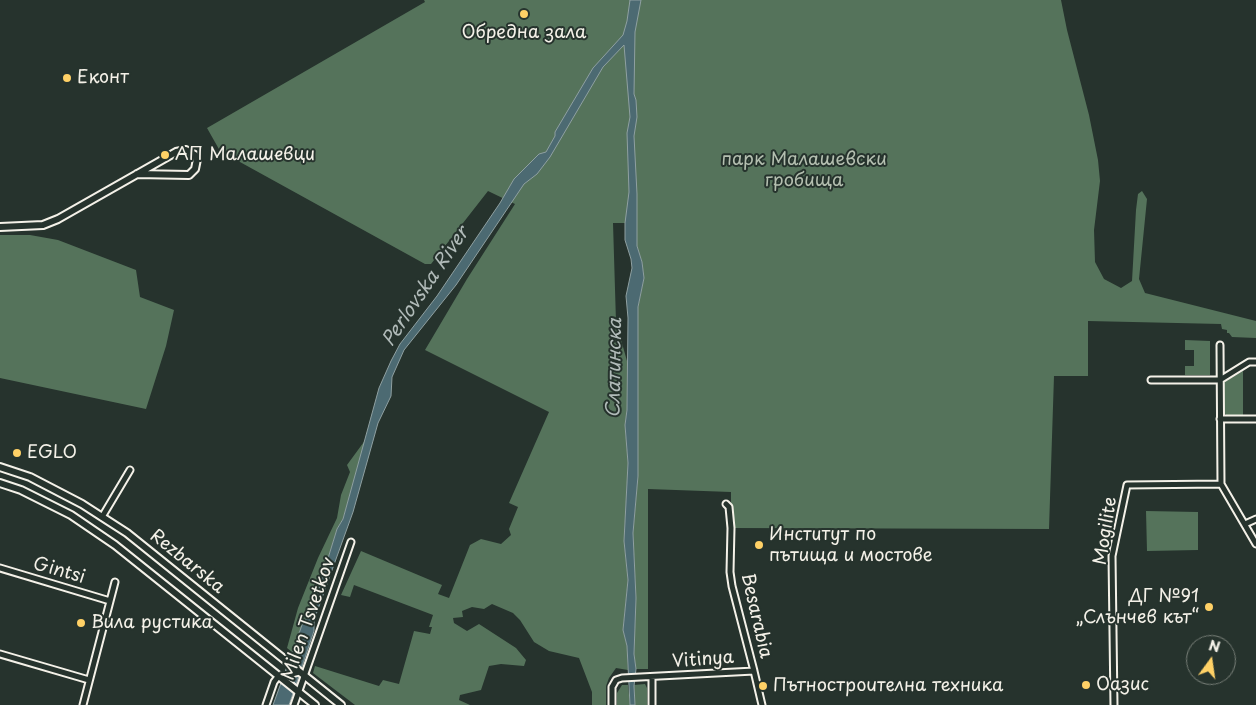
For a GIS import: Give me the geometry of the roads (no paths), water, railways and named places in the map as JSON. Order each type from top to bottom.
[{"type":"street","points":[[0,227],[43,225],[58,220],[137,174],[180,150],[191,152],[197,159],[195,169],[189,175],[137,174]]},
{"type":"street","points":[[1220,345],[1221,484],[1256,544]]},
{"type":"street","points":[[1150,380],[1220,380],[1249,362],[1256,362]]},
{"type":"street","points":[[1220,419],[1256,419]]},
{"type":"street","name":"Rezbarska","points":[[0,467],[30,477],[82,504],[127,533],[341,705]]},
{"type":"street","points":[[102,517],[130,470]]},
{"type":"street","name":"Rezbarska","points":[[0,483],[21,490],[71,515],[115,545],[315,705]]},
{"type":"street","name":"Mogilite","points":[[1114,705],[1112,556],[1127,485],[1221,484]]},
{"type":"street","name":"Besarabia","points":[[726,504],[729,507],[731,528],[730,572],[732,586],[762,705]]},
{"type":"street","points":[[1246,524],[1256,519]]},
{"type":"street","name":"Milen Tsvetkov","points":[[294,705],[302,674],[350,542]]},
{"type":"street","name":"Gintsi","points":[[0,568],[110,601]]},
{"type":"street","points":[[83,705],[115,582]]},
{"type":"street","points":[[0,654],[89,680]]},
{"type":"street","name":"Vitinya","points":[[612,705],[612,687],[616,680],[622,678],[754,671]]},
{"type":"street","name":"Milen Tsvetkov","points":[[266,705],[274,682],[280,677],[302,674]]},
{"type":"street","name":"Vitinya","points":[[652,677],[652,705]]},
{"type":"water","points":[[630,0],[641,0],[635,32],[634,94],[637,117],[634,136],[637,246],[644,278],[638,307],[638,476],[633,533],[636,598],[635,705],[630,705],[627,646],[623,630],[628,580],[624,541],[628,463],[625,425],[627,410],[628,318],[626,296],[632,268],[625,240],[629,192],[627,133],[630,117],[624,45],[603,67],[550,157],[537,174],[524,184],[456,285],[404,350],[392,377],[391,396],[378,423],[353,512],[314,620],[314,631],[289,705],[273,705],[302,625],[314,604],[337,529],[343,519],[379,388],[391,361],[400,344],[437,296],[514,179],[539,154],[546,152],[555,136],[555,132],[593,68],[623,35]]},
{"type":"place","name":"Обредна зала","points":[[524,14]]},
{"type":"place","name":"Еконт","points":[[67,78]]},
{"type":"place","name":"АП Малашевци","points":[[165,155]]},
{"type":"place","name":"EGLO","points":[[17,453]]},
{"type":"place","name":"Институт по пътища и мостове","points":[[759,545]]},
{"type":"place","name":"ДГ №91 „Слънчев кът“","points":[[1209,607]]},
{"type":"place","name":"Вила рустика","points":[[81,623]]},
{"type":"place","name":"Оазис","points":[[1086,685]]},
{"type":"place","name":"Пътностроителна техника","points":[[763,686]]},
{"type":"park label","name":"парк Малашевски гробища","points":[[804,170]]},
{"type":"water label","name":"Perlovska River","points":[[426,287]]},
{"type":"water label","name":"Слатинска","points":[[615,368]]}]
